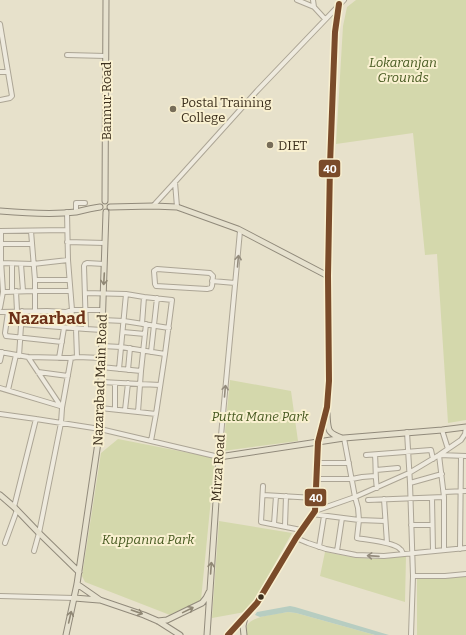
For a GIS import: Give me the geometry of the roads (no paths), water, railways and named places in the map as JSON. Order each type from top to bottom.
[{"type":"main road","name":"Bannur Road","points":[[105,202],[106,0]]},
{"type":"main road","points":[[0,212],[76,212],[100,207],[102,203],[105,202],[109,203],[110,207]]},
{"type":"main road","points":[[100,207],[106,212],[110,207]]},
{"type":"main road","points":[[110,207],[177,207],[240,230],[328,276],[329,381],[327,407],[329,430],[332,434],[344,438]]},
{"type":"main road","name":"Nazarabad Main Road","points":[[74,598],[100,429],[102,310],[106,212]]},
{"type":"main road","points":[[228,635],[257,603],[296,538],[314,512],[318,442],[327,407]]},
{"type":"main road","points":[[219,457],[344,438],[466,427]]},
{"type":"main road","name":"Mirza Road","points":[[207,635],[219,457]]},
{"type":"main road","points":[[0,495],[79,572]]},
{"type":"main road","points":[[77,584],[100,600]]},
{"type":"main road","points":[[158,621],[172,618],[202,603],[210,588]]},
{"type":"main road","points":[[66,635],[74,598],[100,600],[144,615],[158,621],[180,635]]},
{"type":"main road","points":[[244,635],[243,626],[245,616]]},
{"type":"street","points":[[297,0],[314,7],[325,19]]},
{"type":"street","points":[[313,0],[314,7]]},
{"type":"street","points":[[152,206],[257,90],[344,0]]},
{"type":"street","points":[[328,276],[330,158],[336,25],[339,4]]},
{"type":"street","points":[[0,24],[2,45],[12,96],[10,98],[0,100]]},
{"type":"street","points":[[67,55],[106,56]]},
{"type":"street","points":[[0,72],[7,72]]},
{"type":"street","points":[[175,182],[177,207]]},
{"type":"street","points":[[76,212],[76,203],[85,203]]},
{"type":"street","points":[[67,212],[67,242],[72,310],[70,324],[76,329],[77,357]]},
{"type":"street","points":[[0,308],[3,292],[0,244],[1,231],[67,230]]},
{"type":"street","name":"Mirza Road","points":[[219,457],[240,230]]},
{"type":"street","points":[[31,231],[35,280],[35,311]]},
{"type":"street","points":[[67,242],[105,243]]},
{"type":"street","points":[[0,244],[32,244]]},
{"type":"street","points":[[1,261],[12,264],[33,264],[68,260]]},
{"type":"street","points":[[86,329],[84,266],[87,263],[104,264]]},
{"type":"street","points":[[12,264],[17,311]]},
{"type":"street","points":[[22,264],[23,291]]},
{"type":"street","points":[[157,269],[210,273],[213,276],[212,281],[212,286],[209,289],[157,286],[154,284],[154,271],[157,269]]},
{"type":"street","points":[[35,280],[69,280]]},
{"type":"street","points":[[212,281],[235,283]]},
{"type":"street","points":[[3,292],[34,290],[70,291]]},
{"type":"street","points":[[85,293],[103,292],[172,300],[151,441]]},
{"type":"street","points":[[119,369],[126,294]]},
{"type":"street","points":[[138,412],[146,334],[144,324],[144,297]]},
{"type":"street","points":[[151,352],[157,298]]},
{"type":"street","points":[[0,312],[66,312],[72,310],[102,310]]},
{"type":"street","points":[[8,390],[18,356],[21,338],[22,311]]},
{"type":"street","points":[[8,312],[5,335],[62,342]]},
{"type":"street","points":[[102,320],[124,321],[169,328]]},
{"type":"street","points":[[22,324],[102,330]]},
{"type":"street","points":[[59,358],[64,328]]},
{"type":"street","points":[[122,332],[146,334]]},
{"type":"street","points":[[102,346],[130,348],[165,354]]},
{"type":"street","points":[[128,370],[130,348]]},
{"type":"street","points":[[0,361],[1,352],[28,357],[102,358]]},
{"type":"street","points":[[28,357],[61,407]]},
{"type":"street","points":[[34,551],[61,423],[61,407],[71,358]]},
{"type":"street","points":[[101,367],[141,371]]},
{"type":"street","points":[[38,372],[68,376]]},
{"type":"street","points":[[101,382],[160,385]]},
{"type":"street","points":[[115,382],[115,409]]},
{"type":"street","points":[[125,410],[128,383]]},
{"type":"street","points":[[0,388],[61,407]]},
{"type":"street","points":[[100,408],[156,414]]},
{"type":"street","points":[[0,414],[36,418],[100,429],[219,457]]},
{"type":"street","points":[[5,543],[16,509],[36,418]]},
{"type":"street","points":[[314,512],[355,498],[409,473],[461,440],[465,434],[466,427]]},
{"type":"street","points":[[442,430],[448,449]]},
{"type":"street","points":[[407,432],[413,576],[411,635]]},
{"type":"street","points":[[344,438],[358,508],[359,520],[357,538],[396,546],[403,554]]},
{"type":"street","points":[[366,455],[408,453],[431,450],[433,459]]},
{"type":"street","points":[[375,455],[375,476],[377,488]]},
{"type":"street","points":[[439,455],[466,456]]},
{"type":"street","points":[[439,455],[444,492],[444,550]]},
{"type":"street","points":[[460,549],[461,456]]},
{"type":"street","points":[[317,463],[349,463]]},
{"type":"street","points":[[376,470],[398,468]]},
{"type":"street","points":[[410,483],[442,474]]},
{"type":"street","points":[[316,479],[352,479],[375,476]]},
{"type":"street","points":[[263,486],[260,520],[262,522],[302,530]]},
{"type":"street","points":[[444,492],[466,491]]},
{"type":"street","points":[[263,495],[315,498]]},
{"type":"street","points":[[274,524],[276,496]]},
{"type":"street","points":[[285,526],[286,496]]},
{"type":"street","points":[[368,500],[444,497]]},
{"type":"street","points":[[432,498],[433,551]]},
{"type":"street","points":[[384,499],[387,543]]},
{"type":"street","points":[[314,512],[324,516],[385,521]]},
{"type":"street","points":[[319,547],[324,516]]},
{"type":"street","points":[[337,551],[342,518]]},
{"type":"street","points":[[411,525],[432,525]]},
{"type":"street","points":[[296,538],[319,547],[356,555],[384,556],[466,548]]},
{"type":"street","points":[[413,576],[445,576],[466,574]]},
{"type":"street","points":[[0,596],[74,598]]},
{"type":"place","name":"Postal Training College","points":[[173,109]]},
{"type":"place","name":"DIET","points":[[270,145]]},
{"type":"district","name":"Nazarbad","points":[[47,318]]},
{"type":"park label","name":"Lokaranjan Grounds","points":[[403,70]]},
{"type":"park label","name":"Putta Mane Park","points":[[260,416]]},
{"type":"park label","name":"Kuppanna Park","points":[[148,539]]}]
